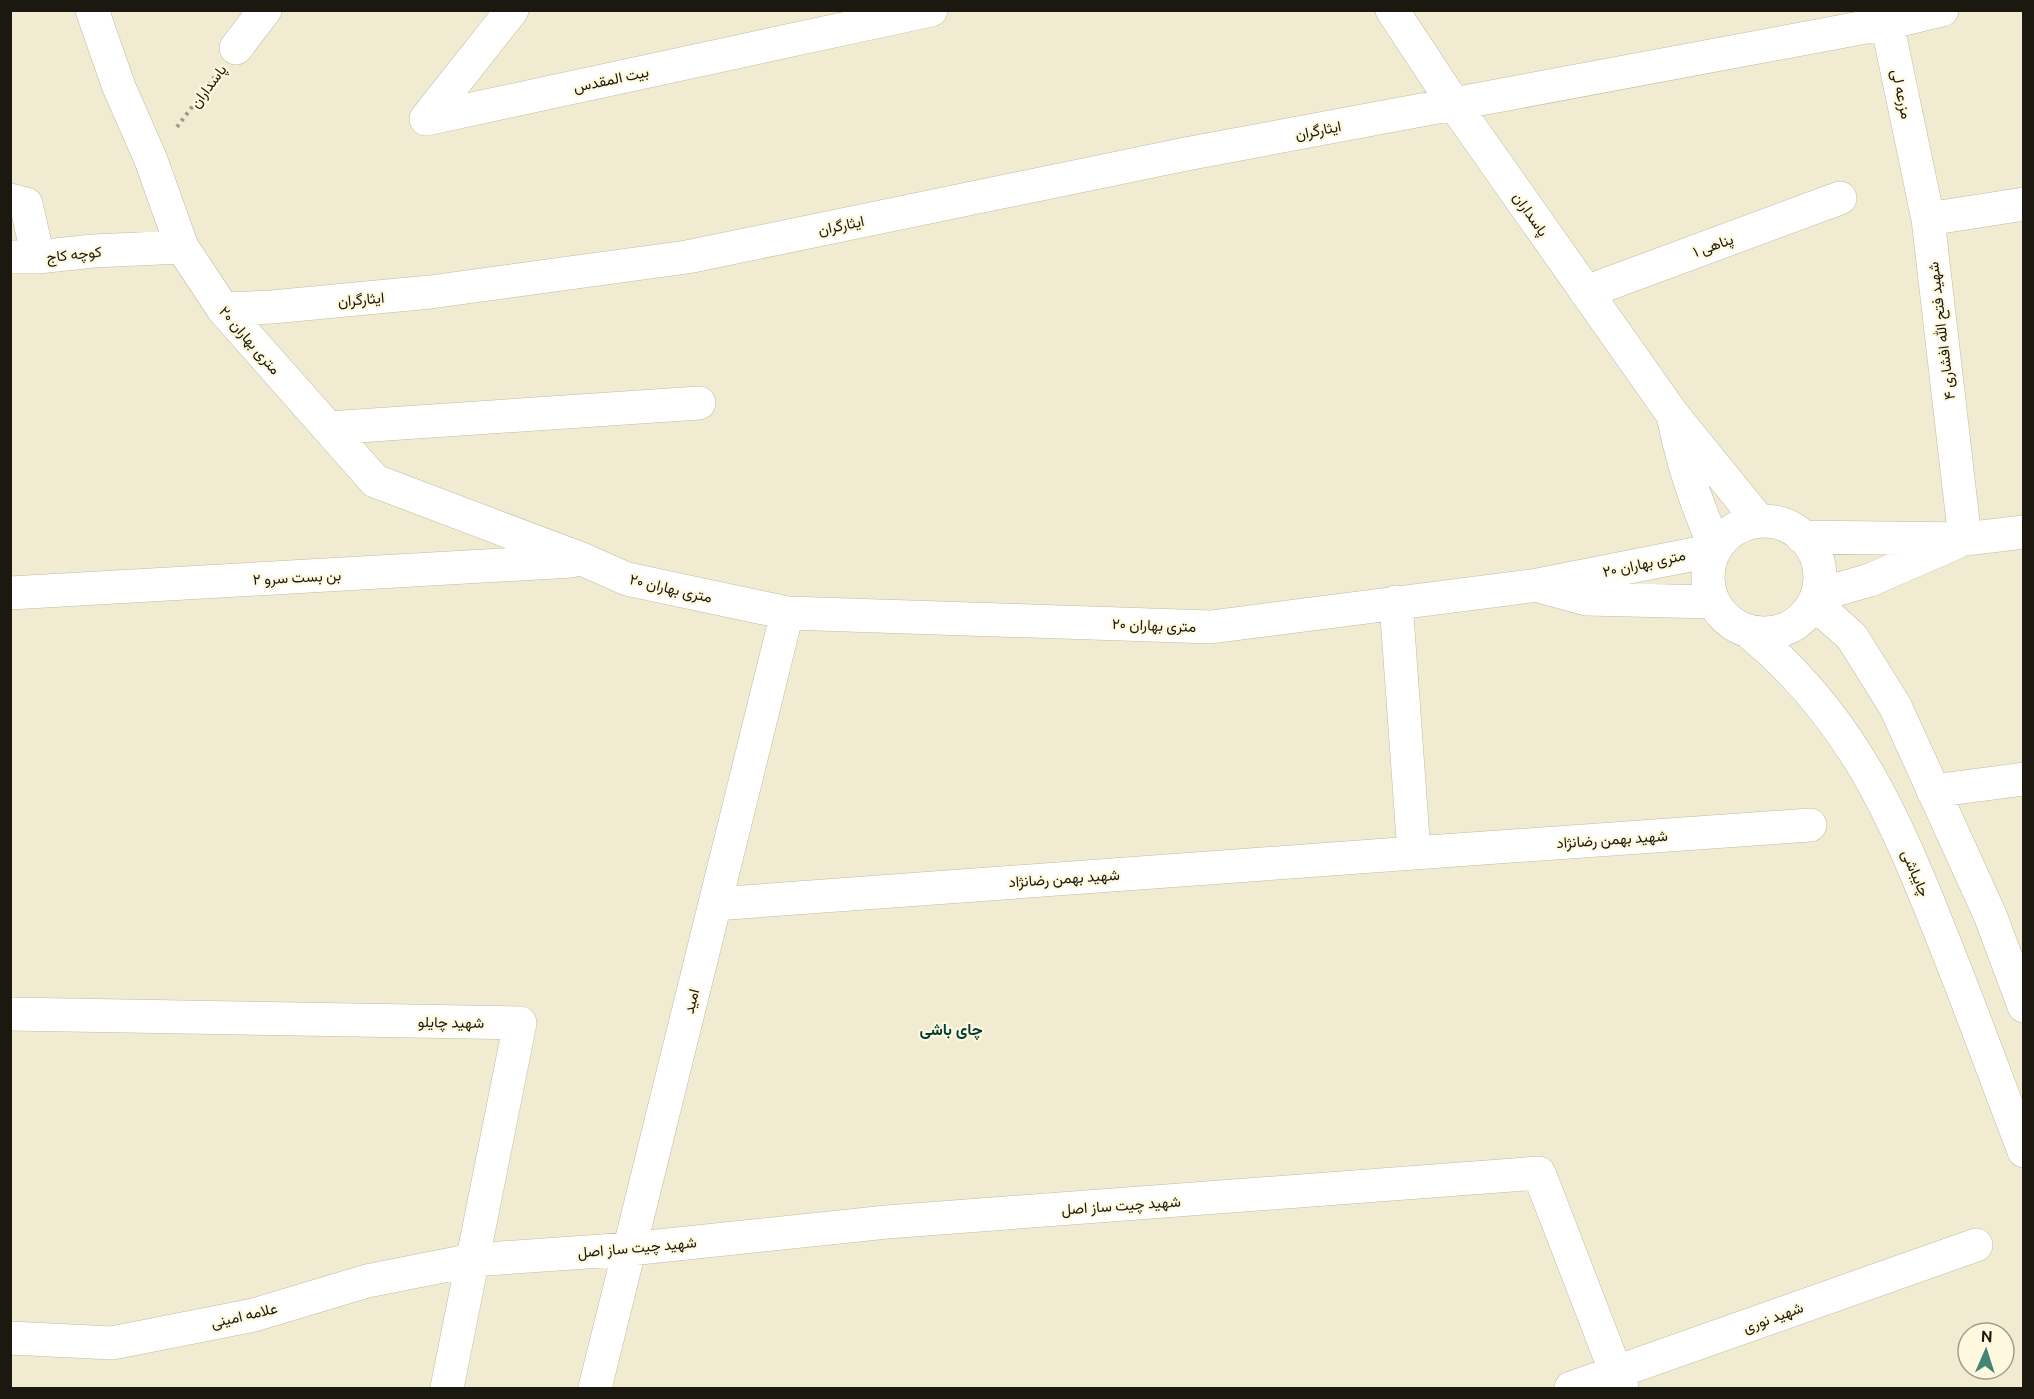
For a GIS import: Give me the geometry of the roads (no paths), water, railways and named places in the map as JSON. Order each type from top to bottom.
[{"type":"street","name":"۲۰ متری بهاران","points":[[92,10],[119,87],[151,160],[182,247],[223,309],[375,481],[584,560],[627,579],[787,614],[1211,627],[1538,585],[1715,549]]},
{"type":"street","name":"پاسداران","points":[[236,48],[265,10]]},
{"type":"street","name":"بیت المقدس","points":[[512,10],[426,119],[931,10]]},
{"type":"street","name":"پاسداران","points":[[1392,10],[1454,105],[1673,415],[1759,521]]},
{"type":"street","points":[[1887,23],[1942,10]]},
{"type":"street","name":"ایثارگران","points":[[223,309],[272,307],[430,292],[687,257],[1186,154],[1887,23]]},
{"type":"street","name":"مزرعه لی","points":[[1887,23],[1928,219]]},
{"type":"street","name":"پناهی ۱","points":[[1586,292],[1840,198]]},
{"type":"street","name":"کوچه کاج","points":[[10,200],[26,204],[24,257],[182,247]]},
{"type":"street","points":[[1928,219],[2024,204]]},
{"type":"street","name":"شهید فتح الله افشاری ۴","points":[[1928,219],[1965,539]]},
{"type":"street","points":[[328,428],[699,403]]},
{"type":"street","name":"پاسداران","points":[[1673,415],[1681,455],[1715,549]]},
{"type":"street","points":[[1759,521],[1775,522],[1802,537],[1812,549],[1818,563],[1820,578],[1816,599],[1807,614],[1786,629],[1774,633],[1748,631],[1734,625],[1722,615],[1713,602],[1708,576],[1709,563],[1715,549],[1727,535],[1742,526],[1759,521]]},
{"type":"street","points":[[1802,537],[1965,539],[2024,532]]},
{"type":"street","points":[[1816,599],[1870,580],[1965,539]]},
{"type":"street","name":"بن بست سرو ۲","points":[[10,593],[584,560]]},
{"type":"street","name":"۲۰ متری بهاران","points":[[1538,585],[1587,599],[1713,602]]},
{"type":"street","points":[[1816,599],[1852,637],[1896,706],[1990,915],[2024,1005]]},
{"type":"street","points":[[1396,602],[1414,853]]},
{"type":"street","name":"امید","points":[[595,1389],[787,614]]},
{"type":"street","name":"چایباشی","points":[[1748,631],[1775,654],[1824,707],[1864,765],[1885,802],[1910,856],[1957,974],[2024,1151]]},
{"type":"street","points":[[1934,791],[2024,779]]},
{"type":"street","name":"شهید بهمن رضانژاد","points":[[715,904],[1810,825]]},
{"type":"street","name":"شهید چایلو","points":[[10,1014],[520,1023],[447,1389]]},
{"type":"street","name":"شهید چیت ساز اصل","points":[[473,1260],[630,1249],[887,1222],[1539,1173],[1619,1381]]},
{"type":"street","name":"شهید نوری","points":[[1571,1389],[1619,1381],[1976,1245]]},
{"type":"street","name":"علامه امینی","points":[[10,1338],[112,1343],[254,1315],[368,1281],[473,1260]]},
{"type":"district","name":"چای باشی","points":[[951,1029]]}]
